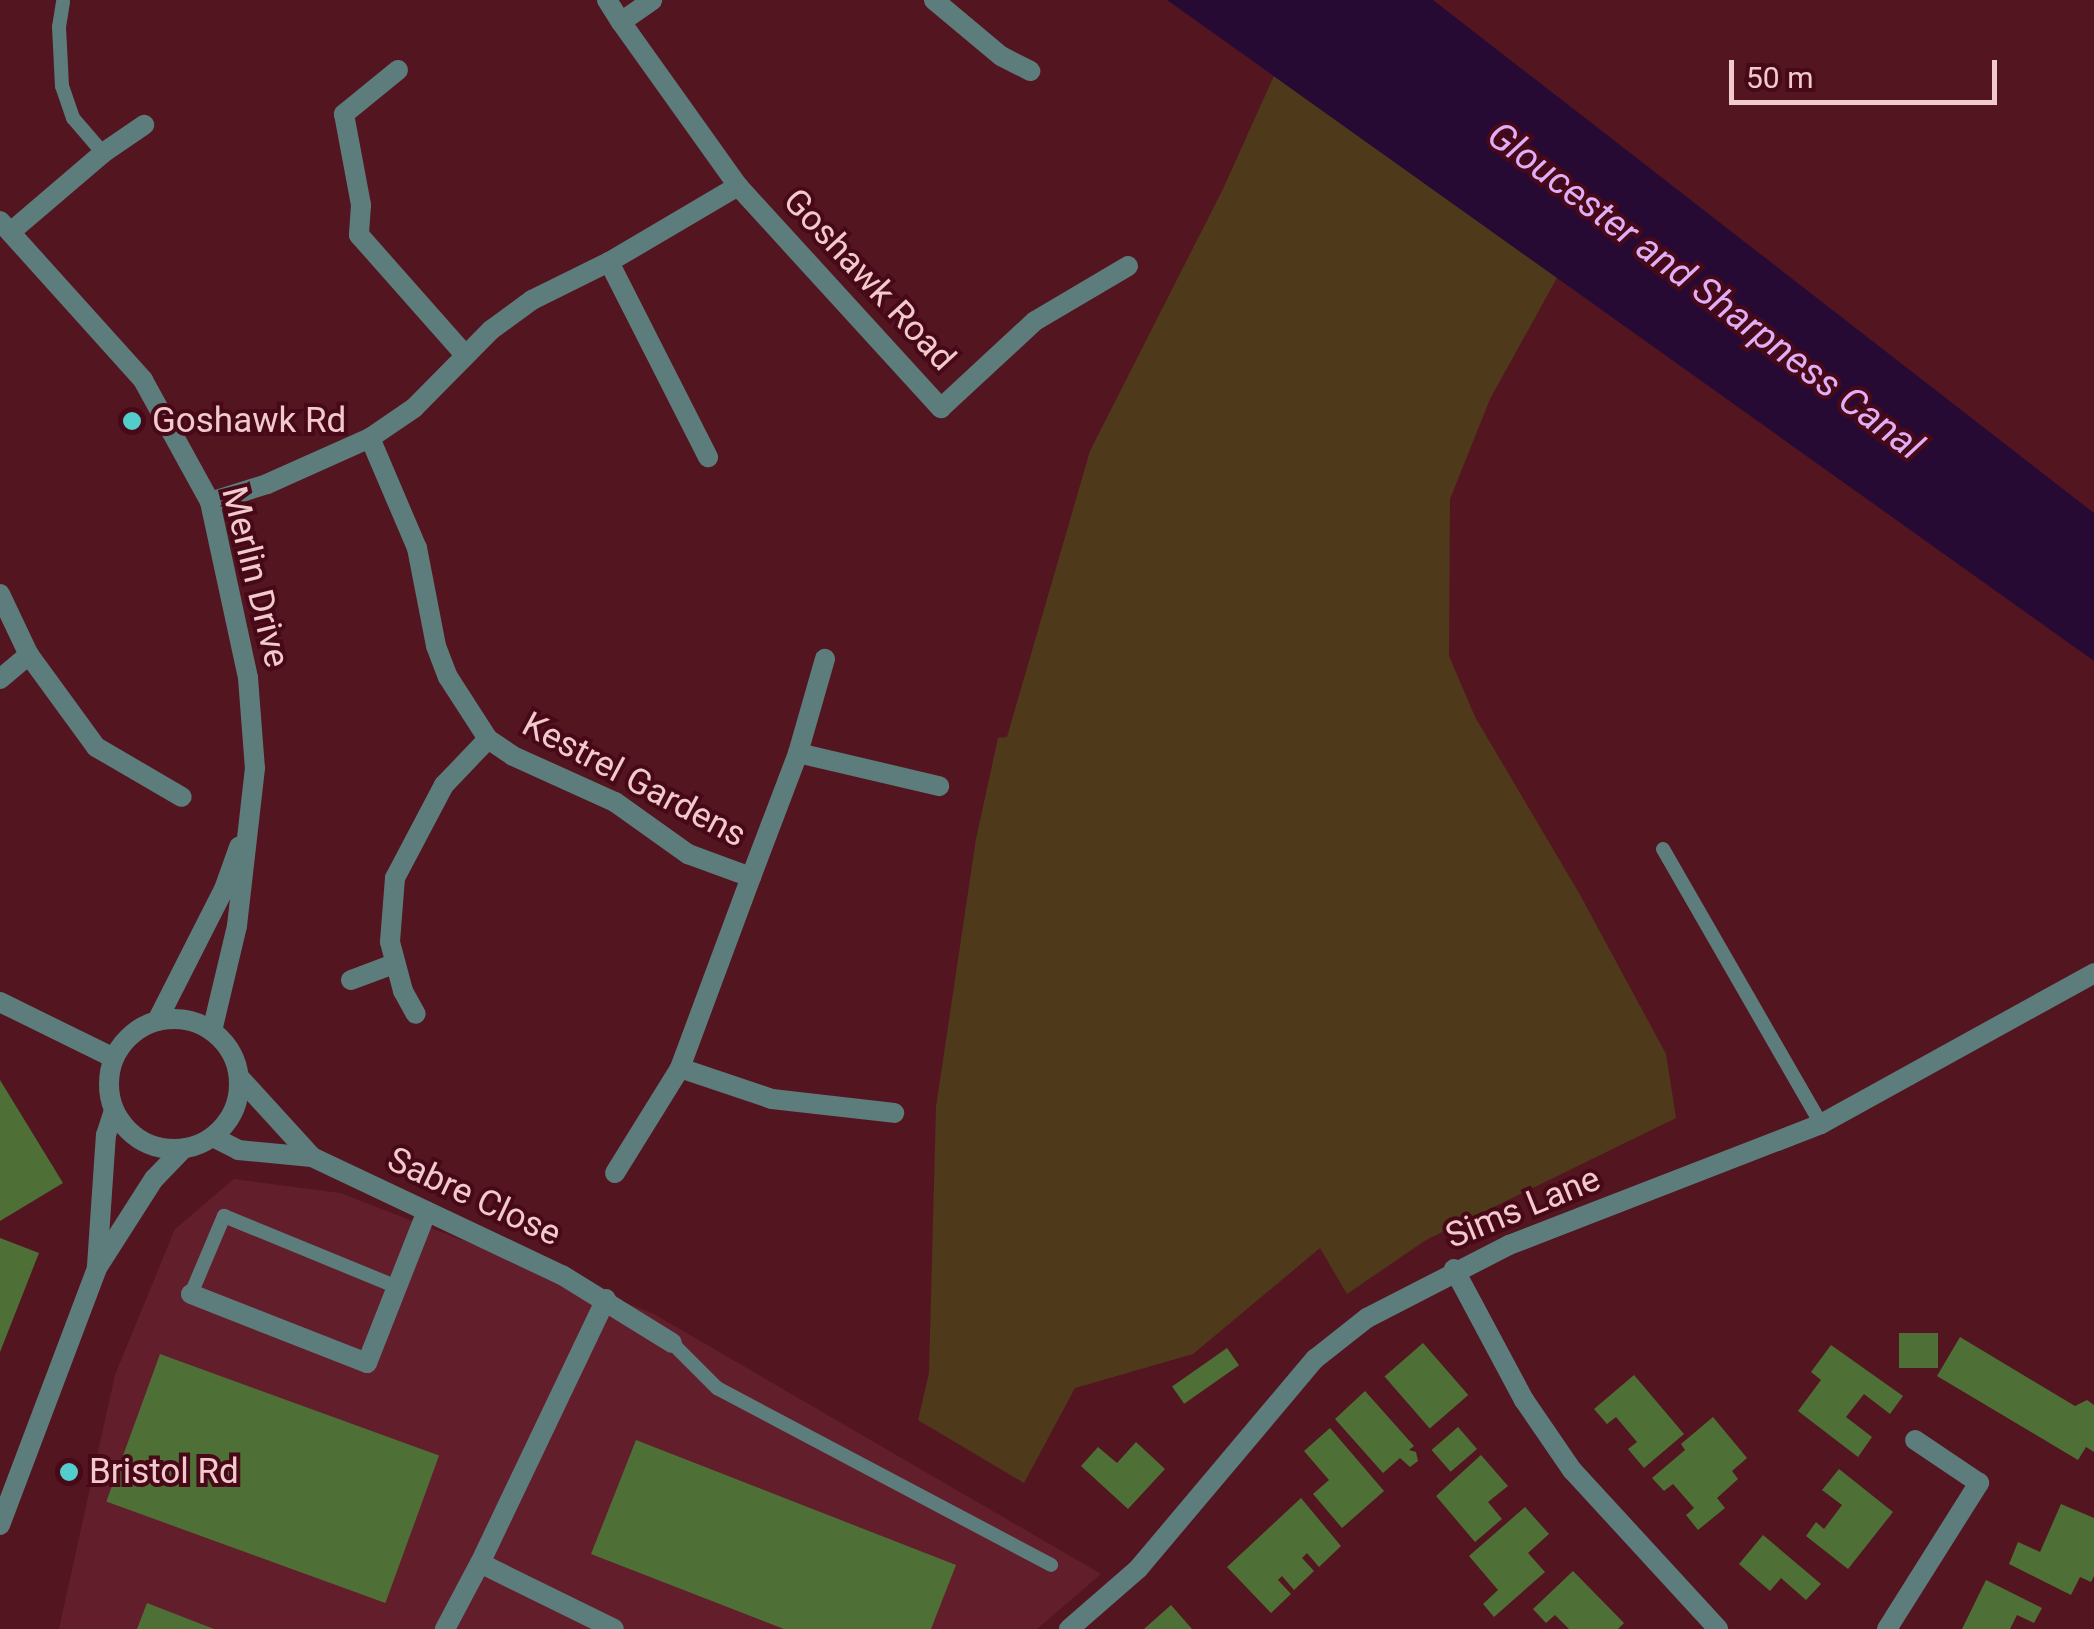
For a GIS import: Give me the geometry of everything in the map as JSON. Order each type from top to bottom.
[{"type":"street","name":"Goshawk Road","points":[[607,0],[738,186],[941,408],[1035,321],[1128,266]]},
{"type":"street","points":[[621,22],[652,0]]},
{"type":"street","points":[[934,0],[1001,56],[1030,71]]},
{"type":"street","points":[[398,70],[344,114],[361,205],[359,235],[465,355]]},
{"type":"street","name":"Merlin Drive","points":[[144,125],[6,226],[144,380],[210,502],[248,678],[255,768],[234,946],[212,1031]]},
{"type":"street","name":"Goshawk Road","points":[[210,502],[266,484],[370,438],[414,408],[465,355],[532,300],[609,262],[738,186]]},
{"type":"street","points":[[609,262],[708,457]]},
{"type":"street","name":"Kestrel Gardens","points":[[370,438],[417,548],[436,646],[448,678],[488,739],[512,756],[615,802],[688,854],[751,877]]},
{"type":"street","points":[[0,594],[29,655],[96,747],[182,796]]},
{"type":"street","points":[[0,679],[29,655]]},
{"type":"street","name":"Kestrel Gardens","points":[[615,1174],[680,1068],[798,753],[825,660]]},
{"type":"street","name":"Kestrel Gardens","points":[[416,1014],[394,964],[390,916],[395,878],[444,786],[488,739]]},
{"type":"street","points":[[798,753],[939,786]]},
{"type":"street","name":"Merlin Drive","points":[[157,1021],[224,889],[248,822]]},
{"type":"street","points":[[351,980],[394,964]]},
{"type":"street","name":"Sims Lane","points":[[1069,1629],[1138,1569],[1315,1359],[1368,1318],[1454,1269],[1822,1124],[2094,973]]},
{"type":"street","points":[[0,1002],[114,1058]]},
{"type":"street","points":[[1,1527],[97,1268],[154,1179],[183,1149],[213,1137],[228,1120],[237,1100],[239,1077],[225,1044],[212,1031],[195,1022],[157,1021],[124,1041],[114,1058],[109,1093],[114,1110],[142,1141],[183,1149]]},
{"type":"street","points":[[680,1068],[772,1099],[894,1114]]},
{"type":"street","name":"Sabre Close","points":[[239,1077],[312,1157]]},
{"type":"street","points":[[97,1268],[106,1135],[114,1110]]},
{"type":"street","name":"Sabre Close","points":[[213,1137],[238,1150],[312,1157],[606,1299],[672,1343]]},
{"type":"street","points":[[191,1294],[367,1363],[427,1211]]},
{"type":"street","points":[[1454,1269],[1524,1400],[1572,1470],[1718,1629]]},
{"type":"street","points":[[445,1629],[606,1299]]},
{"type":"street","points":[[1888,1629],[1979,1483],[1915,1440]]},
{"type":"street","points":[[480,1563],[614,1629]]},
{"type":"lane","points":[[63,2],[59,26],[62,86],[73,118],[103,153]]},
{"type":"lane","points":[[1662,849],[1822,1124]]},
{"type":"lane","points":[[191,1294],[224,1216],[396,1287]]},
{"type":"lane","points":[[672,1343],[718,1388],[1051,1566]]},
{"type":"shaded area","points":[[1282,58],[1564,265],[1490,399],[1450,499],[1449,656],[1475,717],[1579,893],[1666,1054],[1676,1118],[1426,1240],[1347,1294],[1320,1248],[1193,1354],[1075,1388],[1024,1483],[918,1420],[929,1373],[936,1107],[976,839],[998,738],[1007,737],[1090,451],[1223,189]]},
{"type":"shaded area","points":[[234,1179],[340,1193],[652,1313],[1101,1574],[1037,1629],[59,1629],[115,1375],[175,1229]]},
{"type":"water","name":"Gloucester and Sharpness Canal","points":[[1167,0],[1433,0],[2094,513],[2094,661]]},
{"type":"building","points":[[0,1080],[63,1183],[0,1221]]},
{"type":"building","points":[[0,1238],[39,1253],[0,1352]]},
{"type":"building","points":[[1899,1333],[1938,1333],[1938,1368],[1899,1368]]},
{"type":"building","points":[[1960,1337],[2075,1406],[2087,1400],[2094,1405],[2094,1452],[2086,1447],[2078,1460],[1937,1376]]},
{"type":"building","points":[[1423,1343],[1468,1395],[1430,1429],[1385,1376]]},
{"type":"building","points":[[1831,1345],[1903,1396],[1890,1414],[1864,1394],[1846,1417],[1872,1437],[1858,1457],[1798,1411],[1821,1380],[1811,1372]]},
{"type":"building","points":[[1227,1348],[1239,1365],[1184,1404],[1172,1386]]},
{"type":"building","points":[[160,1354],[439,1456],[385,1603],[106,1502]]},
{"type":"building","points":[[1634,1375],[1684,1434],[1644,1468],[1628,1449],[1637,1442],[1616,1417],[1607,1424],[1594,1409]]},
{"type":"building","points":[[1365,1391],[1414,1446],[1409,1450],[1416,1452],[1418,1461],[1410,1467],[1400,1458],[1383,1473],[1335,1419]]},
{"type":"building","points":[[1713,1417],[1747,1458],[1732,1471],[1738,1479],[1717,1498],[1725,1508],[1698,1530],[1686,1515],[1694,1508],[1673,1484],[1664,1491],[1652,1478],[1685,1450],[1681,1444]]},
{"type":"building","points":[[1458,1427],[1477,1449],[1451,1472],[1432,1450]]},
{"type":"building","points":[[1330,1428],[1384,1491],[1342,1528],[1313,1494],[1329,1480],[1304,1451]]},
{"type":"building","points":[[636,1440],[956,1565],[931,1629],[784,1629],[591,1554]]},
{"type":"building","points":[[1136,1442],[1165,1469],[1128,1509],[1081,1466],[1098,1447],[1117,1463]]},
{"type":"building","points":[[1481,1455],[1508,1486],[1488,1502],[1502,1519],[1475,1542],[1436,1496]]},
{"type":"building","points":[[1839,1469],[1893,1512],[1848,1569],[1806,1536],[1816,1522],[1824,1529],[1842,1505],[1822,1490]]},
{"type":"building","points":[[1301,1498],[1341,1546],[1319,1567],[1307,1553],[1302,1558],[1314,1571],[1294,1590],[1282,1576],[1278,1580],[1291,1594],[1271,1613],[1227,1567]]},
{"type":"building","points":[[2061,1504],[2094,1518],[2094,1576],[2091,1582],[2080,1577],[2071,1595],[2009,1564],[2018,1542],[2040,1552]]},
{"type":"building","points":[[1525,1507],[1549,1534],[1528,1553],[1545,1572],[1494,1617],[1483,1604],[1498,1590],[1469,1556]]},
{"type":"building","points":[[1763,1535],[1821,1584],[1806,1600],[1781,1578],[1770,1591],[1739,1564]]},
{"type":"building","points":[[1573,1571],[1624,1623],[1618,1629],[1569,1629],[1555,1615],[1546,1623],[1533,1609]]},
{"type":"building","points":[[1986,1580],[2042,1608],[2034,1623],[2017,1615],[2010,1629],[1962,1629]]},
{"type":"building","points":[[147,1603],[214,1629],[137,1629]]},
{"type":"building","points":[[1171,1605],[1192,1629],[1144,1629]]},
{"type":"place","name":"Goshawk Rd","points":[[132,421]]},
{"type":"place","name":"Bristol Rd","points":[[69,1472]]}]
